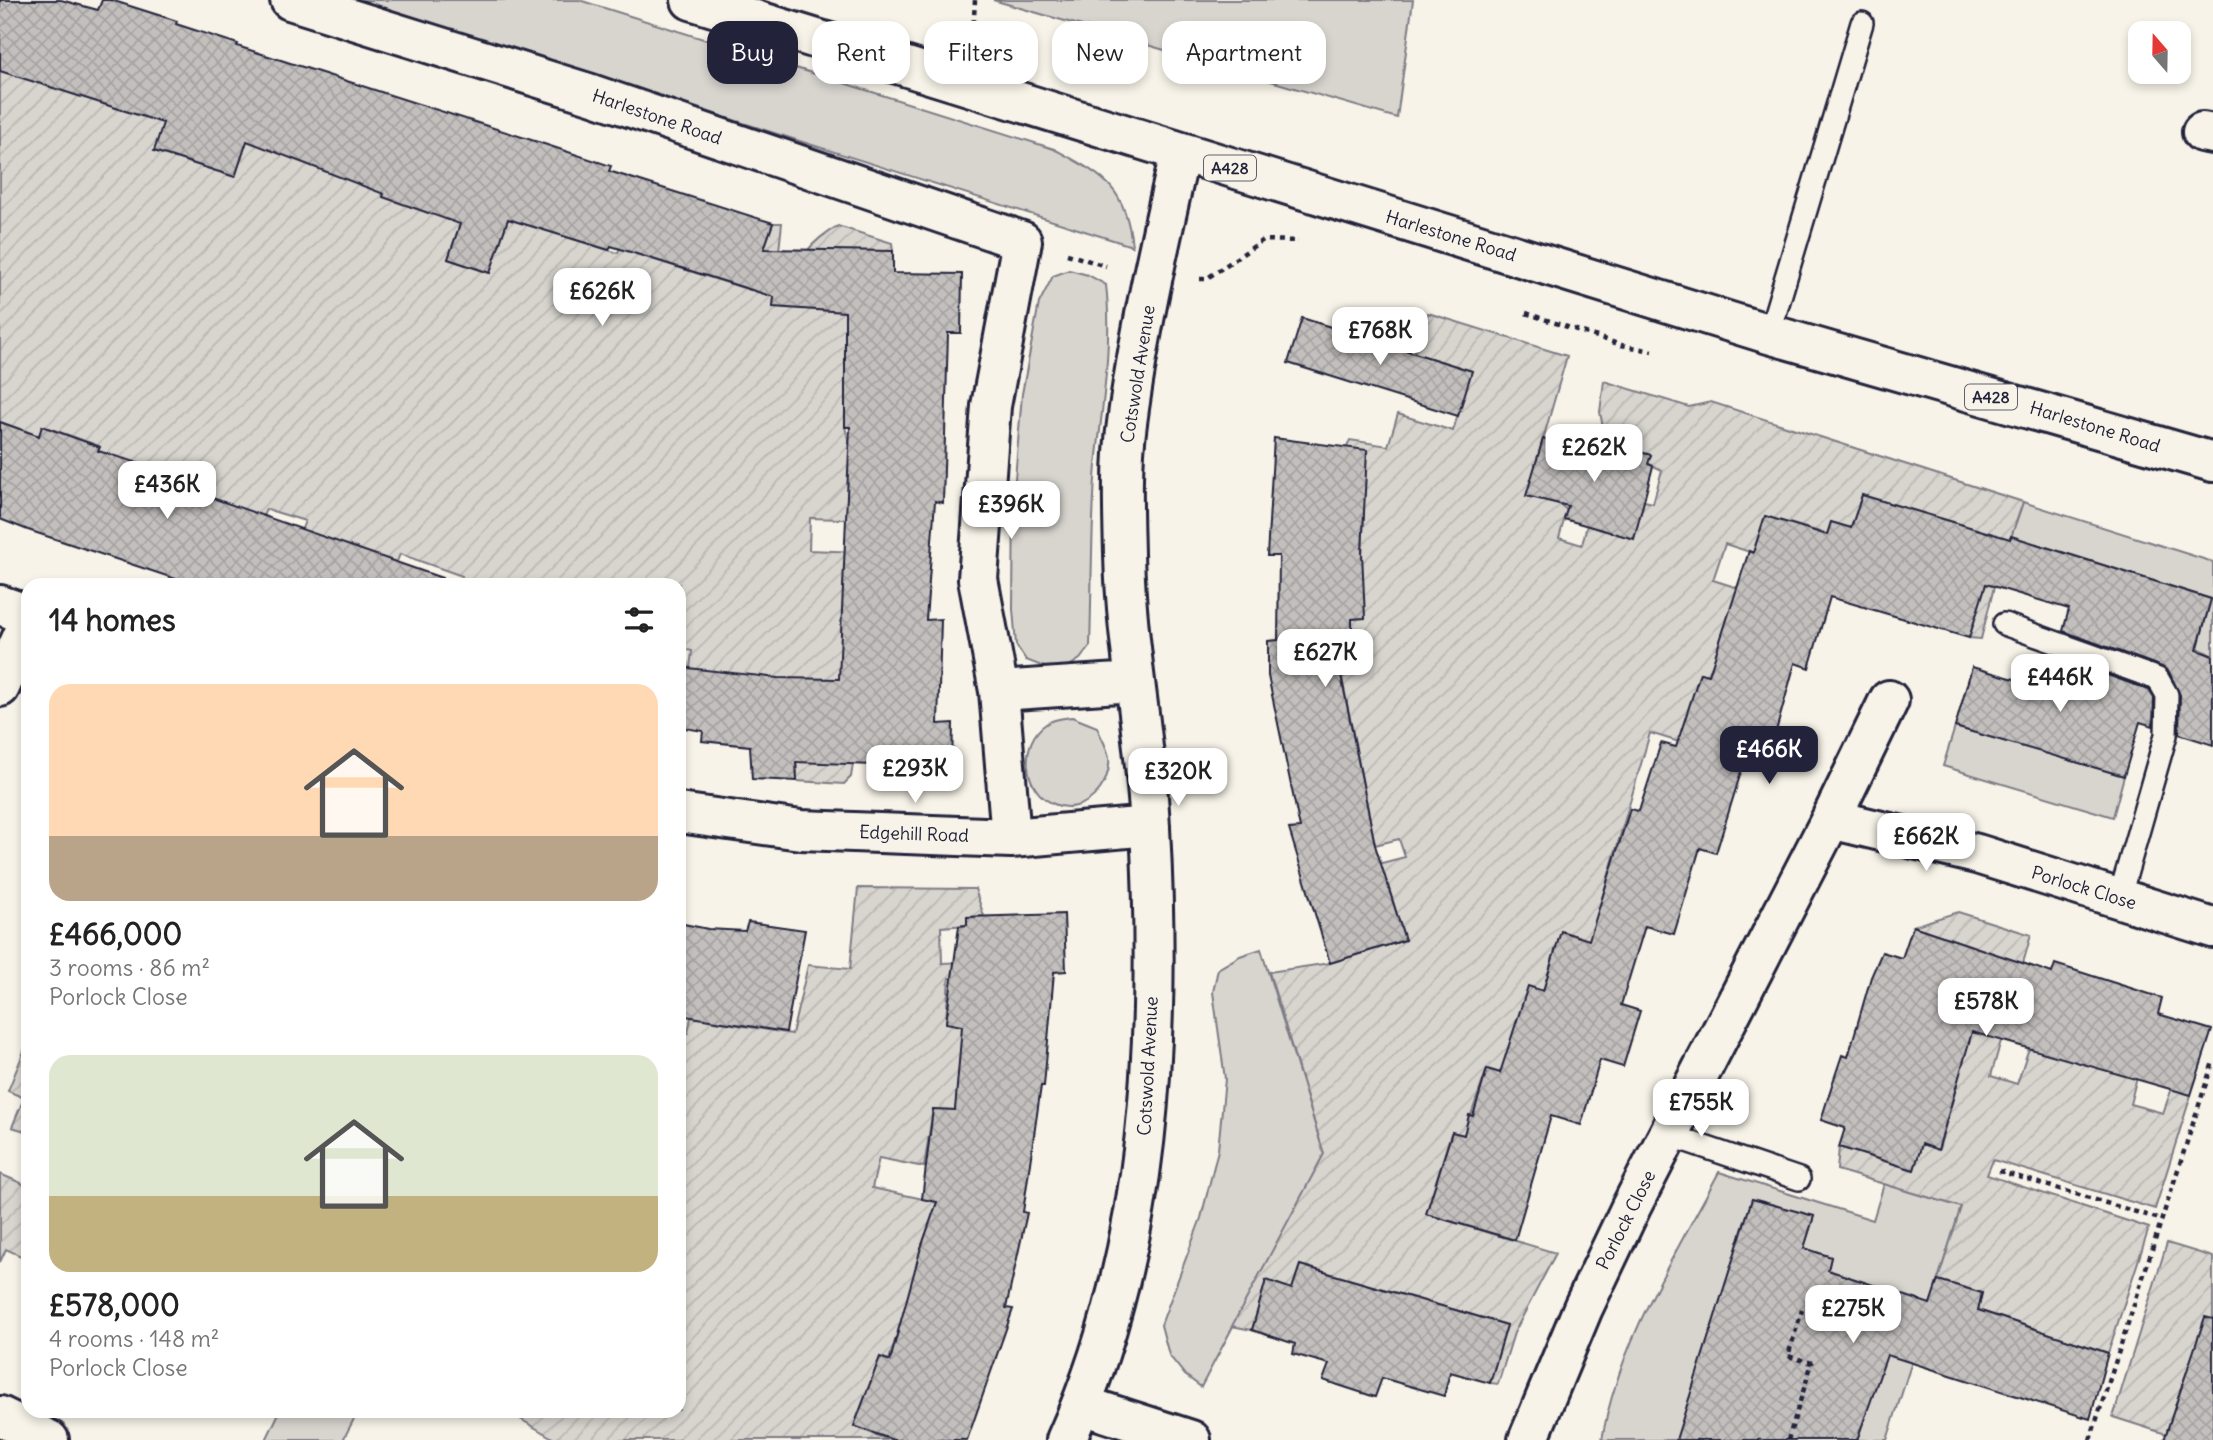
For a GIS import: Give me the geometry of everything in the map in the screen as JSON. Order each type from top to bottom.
[{"type":"street","name":"Harlestone Road","points":[[290,0],[590,93],[1023,242]]},
{"type":"street","name":"Harlestone Road","points":[[691,0],[1769,334],[2213,462]]},
{"type":"street","name":"Cotswold Avenue","points":[[1066,1440],[1082,1405],[1115,1302],[1147,1120],[1154,1036],[1150,826],[1133,682],[1124,554],[1126,426],[1152,279],[1180,153]]},
{"type":"street","points":[[1011,838],[999,691],[978,579],[991,406],[1023,242]]},
{"type":"street","points":[[0,605],[21,612]]},
{"type":"street","points":[[0,687],[21,640]]},
{"type":"street","points":[[999,691],[1133,682]]},
{"type":"street","name":"Porlock Close","points":[[1528,1440],[1583,1308],[1889,700]]},
{"type":"street","name":"Edgehill Road","points":[[686,814],[801,830],[1011,838],[1150,826]]},
{"type":"street","name":"Porlock Close","points":[[1831,819],[1977,854],[2213,928]]},
{"type":"street","points":[[1082,1405],[1191,1440]]},
{"type":"street","points":[[0,1416],[49,1440]]},
{"type":"lane","points":[[1769,334],[1862,23]]},
{"type":"lane","points":[[2004,624],[2158,679],[2167,695],[2166,735],[2119,899]]},
{"type":"lane","points":[[1669,1135],[1799,1179]]},
{"type":"path","points":[[974,21],[975,0]]},
{"type":"path","points":[[1023,242],[1152,279],[1206,279],[1263,240],[1304,241]]},
{"type":"path","points":[[1516,309],[1621,345],[1661,353]]},
{"type":"path","points":[[2090,1440],[2213,1062]]},
{"type":"path","points":[[1999,1171],[2163,1220]]},
{"type":"path","points":[[1788,1440],[1812,1363],[1788,1356],[1802,1310]]},
{"type":"shaded area","points":[[354,0],[579,0],[707,40],[707,84],[798,84],[798,69],[812,73],[812,84],[847,84],[1054,149],[1099,176],[1118,196],[1129,226],[1132,246]]},
{"type":"shaded area","points":[[993,0],[1413,0],[1397,118],[1281,84],[1326,84],[1326,21],[1162,21],[1162,49],[1148,45],[1148,21],[1065,21]]},
{"type":"shaded area","points":[[0,71],[175,85],[155,151],[235,177],[257,108],[293,159],[338,176],[385,189],[383,197],[431,214],[463,216],[448,259],[489,273],[508,219],[618,253],[638,190],[636,254],[750,290],[773,223],[782,223],[773,307],[807,251],[838,226],[892,243],[893,251],[848,251],[845,427],[869,520],[810,518],[809,550],[857,552],[836,705],[853,764],[851,777],[844,784],[797,781],[794,679],[746,678],[690,668],[692,651],[686,650],[686,578],[462,578],[400,554],[396,564],[301,531],[305,521],[266,509],[263,516],[176,490],[172,473],[156,468],[141,479],[95,462],[99,446],[43,426],[39,436],[0,422]]},
{"type":"shaded area","points":[[1069,270],[1088,275],[1106,285],[1106,375],[1094,488],[1090,646],[1080,659],[1066,668],[1047,668],[1026,660],[1016,645],[1013,609],[1014,491],[1022,394],[1039,303],[1053,276]]},
{"type":"shaded area","points":[[1428,313],[1567,356],[1527,495],[1559,504],[1567,510],[1559,538],[1582,545],[1587,525],[1634,538],[1644,501],[1653,503],[1662,470],[1606,443],[1600,412],[1604,381],[1689,407],[1711,402],[2023,502],[1994,587],[1981,639],[1969,638],[1985,586],[1964,525],[1862,495],[1851,528],[1831,522],[1827,534],[1765,516],[1753,553],[1725,544],[1713,580],[1738,588],[1709,675],[1700,673],[1679,742],[1650,733],[1598,912],[1598,943],[1561,932],[1543,991],[1528,987],[1521,1079],[1487,1069],[1464,1135],[1451,1133],[1426,1214],[1556,1253],[1514,1333],[1498,1384],[1490,1383],[1507,1325],[1300,1265],[1292,1289],[1266,1280],[1252,1330],[1232,1326],[1324,1154],[1269,972],[1330,963],[1405,940],[1387,882],[1342,896],[1343,873],[1405,857],[1399,839],[1375,845],[1342,678],[1352,669],[1352,619],[1362,557],[1364,512],[1347,447],[1350,440],[1388,446],[1398,414],[1453,431],[1471,371],[1414,353]]},
{"type":"shaded area","points":[[2023,502],[2213,562],[2213,656],[2198,648],[2211,599],[2011,536]]},
{"type":"shaded area","points":[[1072,717],[1097,727],[1108,754],[1109,769],[1101,788],[1094,796],[1085,803],[1065,807],[1043,798],[1035,789],[1030,778],[1028,754],[1037,732],[1046,724]]},
{"type":"shaded area","points":[[1955,727],[2124,776],[2113,817],[1943,766]]},
{"type":"shaded area","points":[[858,888],[975,889],[984,916],[967,917],[967,925],[941,927],[942,963],[968,962],[964,979],[949,978],[946,1022],[970,1027],[955,1110],[933,1109],[924,1167],[879,1158],[872,1188],[937,1202],[920,1251],[926,1325],[902,1318],[889,1360],[880,1357],[854,1426],[888,1440],[556,1440],[519,1418],[686,1418],[686,1033],[691,1017],[792,1034],[808,965],[850,969]]},
{"type":"shaded area","points":[[1958,912],[2031,935],[1991,1076],[2017,1084],[2029,1048],[2137,1077],[2130,1104],[2163,1113],[2172,1088],[2191,1095],[2155,1209],[1993,1160],[1987,1175],[2149,1228],[2108,1353],[1978,1310],[1982,1293],[1938,1280],[1961,1207],[1837,1170],[1839,1147],[1913,1170],[1922,1144],[1939,1149],[1956,1089],[1986,951],[1913,926]]},
{"type":"shaded area","points":[[1261,949],[1324,1154],[1201,1387],[1185,1375],[1169,1355],[1161,1325],[1201,1218],[1218,1150],[1225,1079],[1213,992],[1218,969],[1240,956]]},
{"type":"shaded area","points":[[21,1058],[21,1097],[8,1091]]},
{"type":"shaded area","points":[[21,1105],[21,1130],[12,1127]]},
{"type":"shaded area","points":[[1719,1172],[1873,1220],[1884,1184],[1961,1207],[1887,1440],[1857,1440],[1864,1420],[1828,1270],[1831,1257],[1804,1248],[1814,1216],[1752,1199],[1714,1322],[1689,1440],[1602,1440],[1610,1404],[1634,1335],[1666,1269]]},
{"type":"shaded area","points":[[0,1174],[21,1183],[21,1256],[6,1249],[0,1262]]},
{"type":"shaded area","points":[[2167,1243],[2213,1257],[2213,1385],[2185,1377],[2166,1434],[2113,1417]]},
{"type":"shaded area","points":[[277,1418],[354,1418],[343,1440],[266,1440]]},
{"type":"building","points":[[0,0],[61,0],[98,10],[102,0],[111,0],[177,21],[176,24],[238,44],[237,46],[611,166],[609,171],[773,223],[764,249],[893,251],[893,273],[962,274],[961,333],[948,333],[943,503],[935,501],[926,620],[941,619],[938,724],[953,723],[952,768],[796,762],[797,781],[752,779],[750,746],[702,741],[703,731],[686,728],[686,668],[778,678],[839,679],[850,427],[845,427],[845,312],[773,307],[774,297],[611,246],[609,250],[508,219],[490,273],[448,259],[460,224],[383,197],[384,194],[247,141],[235,177],[154,151],[163,123],[0,71]]},
{"type":"building","points":[[1302,318],[1472,371],[1458,416],[1288,363]]},
{"type":"building","points":[[0,422],[39,436],[42,426],[100,447],[98,451],[172,473],[175,485],[442,578],[173,578],[0,519]]},
{"type":"building","points":[[1274,438],[1367,450],[1362,553],[1365,618],[1352,619],[1352,669],[1340,670],[1375,845],[1405,940],[1330,963],[1289,829],[1300,828],[1268,676],[1268,641],[1278,640],[1279,556],[1267,556]]},
{"type":"building","points":[[1589,438],[1651,455],[1648,464],[1653,466],[1634,539],[1564,519],[1568,506],[1526,496],[1543,439],[1585,451]]},
{"type":"building","points":[[1862,495],[2010,539],[2011,536],[2211,599],[2197,650],[2213,656],[2213,745],[2179,734],[2180,695],[2169,672],[2162,667],[2063,631],[2069,609],[1986,584],[1969,638],[1830,597],[1809,668],[1795,663],[1771,749],[1750,743],[1716,853],[1700,848],[1674,934],[1645,926],[1621,1005],[1640,1011],[1623,1067],[1600,1060],[1581,1125],[1551,1116],[1515,1240],[1426,1214],[1452,1132],[1464,1135],[1469,1115],[1473,1116],[1487,1069],[1500,1073],[1528,986],[1543,991],[1561,931],[1589,940],[1630,809],[1639,811],[1661,743],[1676,747],[1700,673],[1709,675],[1749,551],[1753,553],[1765,516],[1827,535],[1831,522],[1851,528]]},
{"type":"building","points":[[2055,656],[2149,690],[2154,698],[2153,726],[2140,722],[2124,776],[1955,727],[1972,667],[2046,688]]},
{"type":"building","points":[[1064,914],[1066,971],[1054,972],[1044,1086],[1041,1086],[1023,1212],[1027,1213],[1006,1308],[1013,1309],[967,1440],[893,1440],[854,1426],[880,1357],[890,1361],[920,1251],[937,1202],[922,1199],[933,1109],[955,1110],[962,1026],[946,1023],[959,926],[967,925],[967,917]]},
{"type":"building","points":[[748,922],[805,930],[786,1032],[686,1016],[686,924],[745,931]]},
{"type":"building","points":[[1913,926],[2052,973],[2055,964],[2162,998],[2158,1014],[2212,1030],[2191,1095],[1972,1032],[1938,1150],[1922,1144],[1914,1170],[1839,1147],[1845,1128],[1821,1120],[1842,1055],[1848,1057],[1871,977],[1882,952],[1902,958]]},
{"type":"building","points":[[1752,1199],[1814,1216],[1804,1248],[1831,1257],[1828,1270],[1930,1304],[1938,1280],[1982,1293],[1978,1310],[2108,1353],[2090,1419],[1887,1355],[1857,1440],[1676,1440]]},
{"type":"building","points":[[1300,1265],[1507,1325],[1490,1383],[1450,1372],[1444,1396],[1382,1378],[1375,1397],[1323,1380],[1329,1364],[1293,1354],[1295,1344],[1252,1330],[1266,1280],[1292,1289]]},
{"type":"building","points":[[2205,1317],[2213,1319],[2213,1440],[2164,1440]]}]
